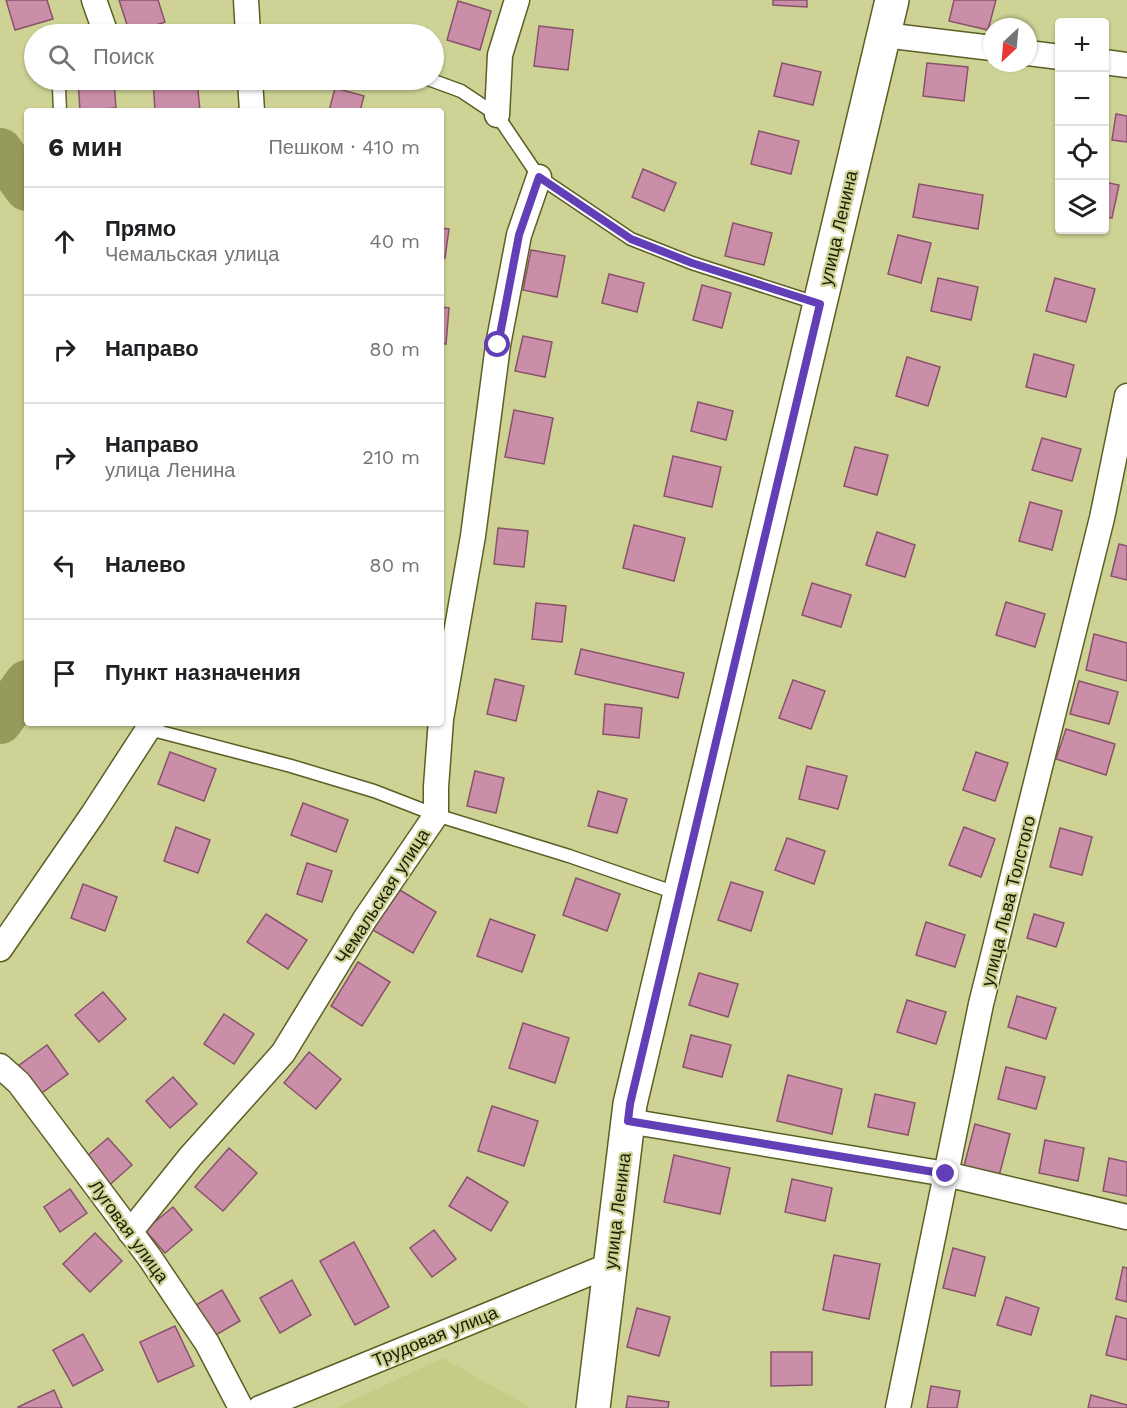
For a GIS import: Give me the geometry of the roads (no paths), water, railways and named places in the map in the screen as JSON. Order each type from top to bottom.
[{"type":"street","points":[[94,0],[102,24]]},
{"type":"street","points":[[246,0],[247,24]]},
{"type":"street","points":[[497,115],[500,55],[517,0]]},
{"type":"street","name":"улица Ленина","points":[[593,1408],[630,1104],[892,0]]},
{"type":"street","points":[[884,35],[983,47]]},
{"type":"street","points":[[1037,54],[1055,56]]},
{"type":"street","points":[[1109,63],[1127,65]]},
{"type":"street","points":[[251,90],[252,108]]},
{"type":"street","name":"Чемальская улица","points":[[444,701],[472,536],[498,345],[519,235],[539,177]]},
{"type":"street","name":"улица Льва Толстого","points":[[897,1408],[981,1004],[1102,518],[1127,396]]},
{"type":"street","points":[[0,949],[151,726]]},
{"type":"street","name":"Чемальская улица","points":[[130,1232],[190,1157],[284,1053],[365,918],[436,815],[440,726]]},
{"type":"street","name":"Луговая улица","points":[[0,1066],[20,1083],[130,1232],[207,1343],[241,1408]]},
{"type":"street","points":[[628,1121],[946,1174],[1127,1216]]},
{"type":"street","name":"Трудовая улица","points":[[260,1408],[610,1265]]},
{"type":"lane","points":[[444,85],[461,91],[497,115],[539,177],[631,239],[692,263],[820,304]]},
{"type":"lane","points":[[59,90],[60,108]]},
{"type":"lane","points":[[151,726],[364,788],[436,815],[569,856],[680,894]]},
{"type":"waterway","points":[[0,151],[24,184]]},
{"type":"waterway","points":[[0,721],[24,687]]}]
